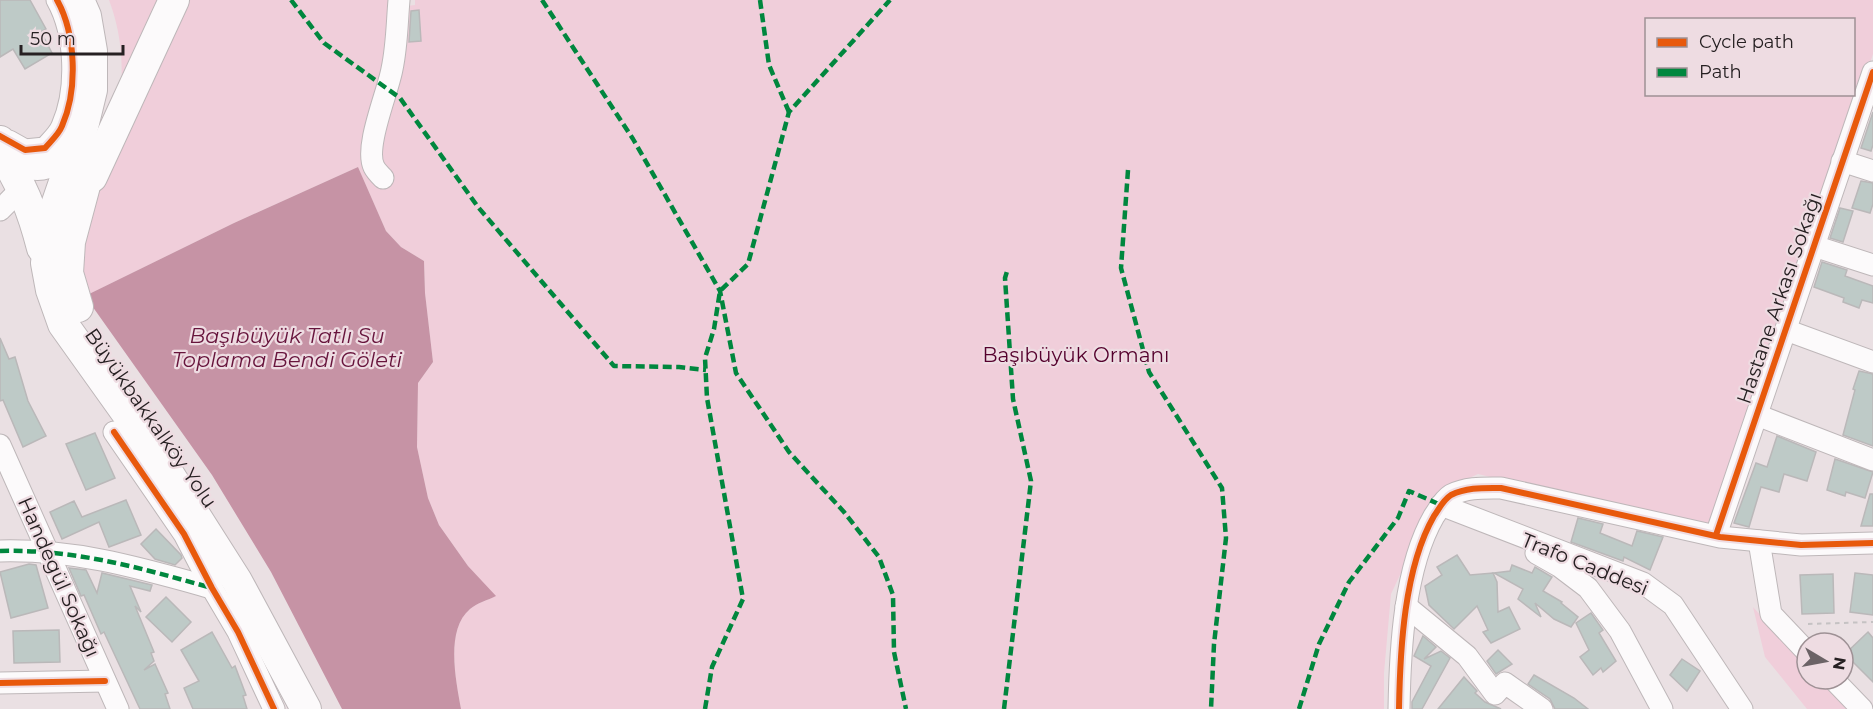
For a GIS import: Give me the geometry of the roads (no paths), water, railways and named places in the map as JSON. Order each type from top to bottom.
[{"type":"highway","points":[[0,141],[20,161],[37,166],[57,160],[69,144],[86,97],[92,51],[86,16],[79,0]]},
{"type":"highway","name":"Büyükbakkalköy Yolu","points":[[98,0],[108,50],[108,102],[70,242],[68,273],[73,294],[96,343],[157,423],[240,548],[326,709]]},
{"type":"highway","points":[[78,207],[174,0]]},
{"type":"highway","name":"Büyükbakkalköy Yolu","points":[[92,51],[92,90],[52,217],[46,263],[51,290],[63,324],[160,460],[230,571],[306,709]]},
{"type":"highway","points":[[0,150],[32,210],[46,263]]},
{"type":"street","points":[[0,136],[25,150],[45,148],[62,127],[74,87],[72,46],[57,0]]},
{"type":"street","points":[[383,178],[374,167],[373,147],[376,119],[385,100],[393,68],[399,0]]},
{"type":"street","name":"Hastane Arkası Sokağı","points":[[1716,535],[1873,72]]},
{"type":"street","points":[[1842,161],[1873,171]]},
{"type":"street","points":[[0,210],[22,188]]},
{"type":"street","points":[[1814,246],[1873,265]]},
{"type":"street","points":[[1786,330],[1873,362]]},
{"type":"street","points":[[1757,416],[1873,460]]},
{"type":"street","points":[[114,432],[184,534],[238,632],[274,709]]},
{"type":"street","name":"Handegül Sokağı","points":[[0,445],[118,709]]},
{"type":"street","points":[[1399,709],[1400,660],[1407,606],[1417,559],[1427,528],[1441,505],[1450,496],[1474,488],[1501,488],[1716,535],[1759,542],[1801,545],[1873,543]]},
{"type":"street","name":"Trafo Caddesi","points":[[1441,505],[1644,583],[1673,605],[1742,709]]},
{"type":"street","points":[[1513,534],[1533,551],[1559,566],[1588,588],[1620,631],[1662,709]]},
{"type":"street","points":[[1759,542],[1771,614],[1795,639]]},
{"type":"street","points":[[0,551],[49,552],[98,558],[212,588]]},
{"type":"street","points":[[1407,606],[1467,656],[1494,694],[1505,683],[1542,709]]},
{"type":"street","points":[[0,683],[105,681]]},
{"type":"street","points":[[1845,691],[1862,709]]},
{"type":"water","name":"Başıbüyük Tatlı Su Toplama Bendi Göleti","points":[[358,167],[386,231],[401,247],[424,261],[425,293],[433,362],[418,383],[417,447],[428,498],[439,525],[468,566],[496,596],[470,609],[462,618],[457,630],[454,656],[461,709],[342,709],[271,572],[212,475],[85,296],[234,223]]},
{"type":"park label","name":"Başıbüyük Ormanı","points":[[1076,355]]}]
